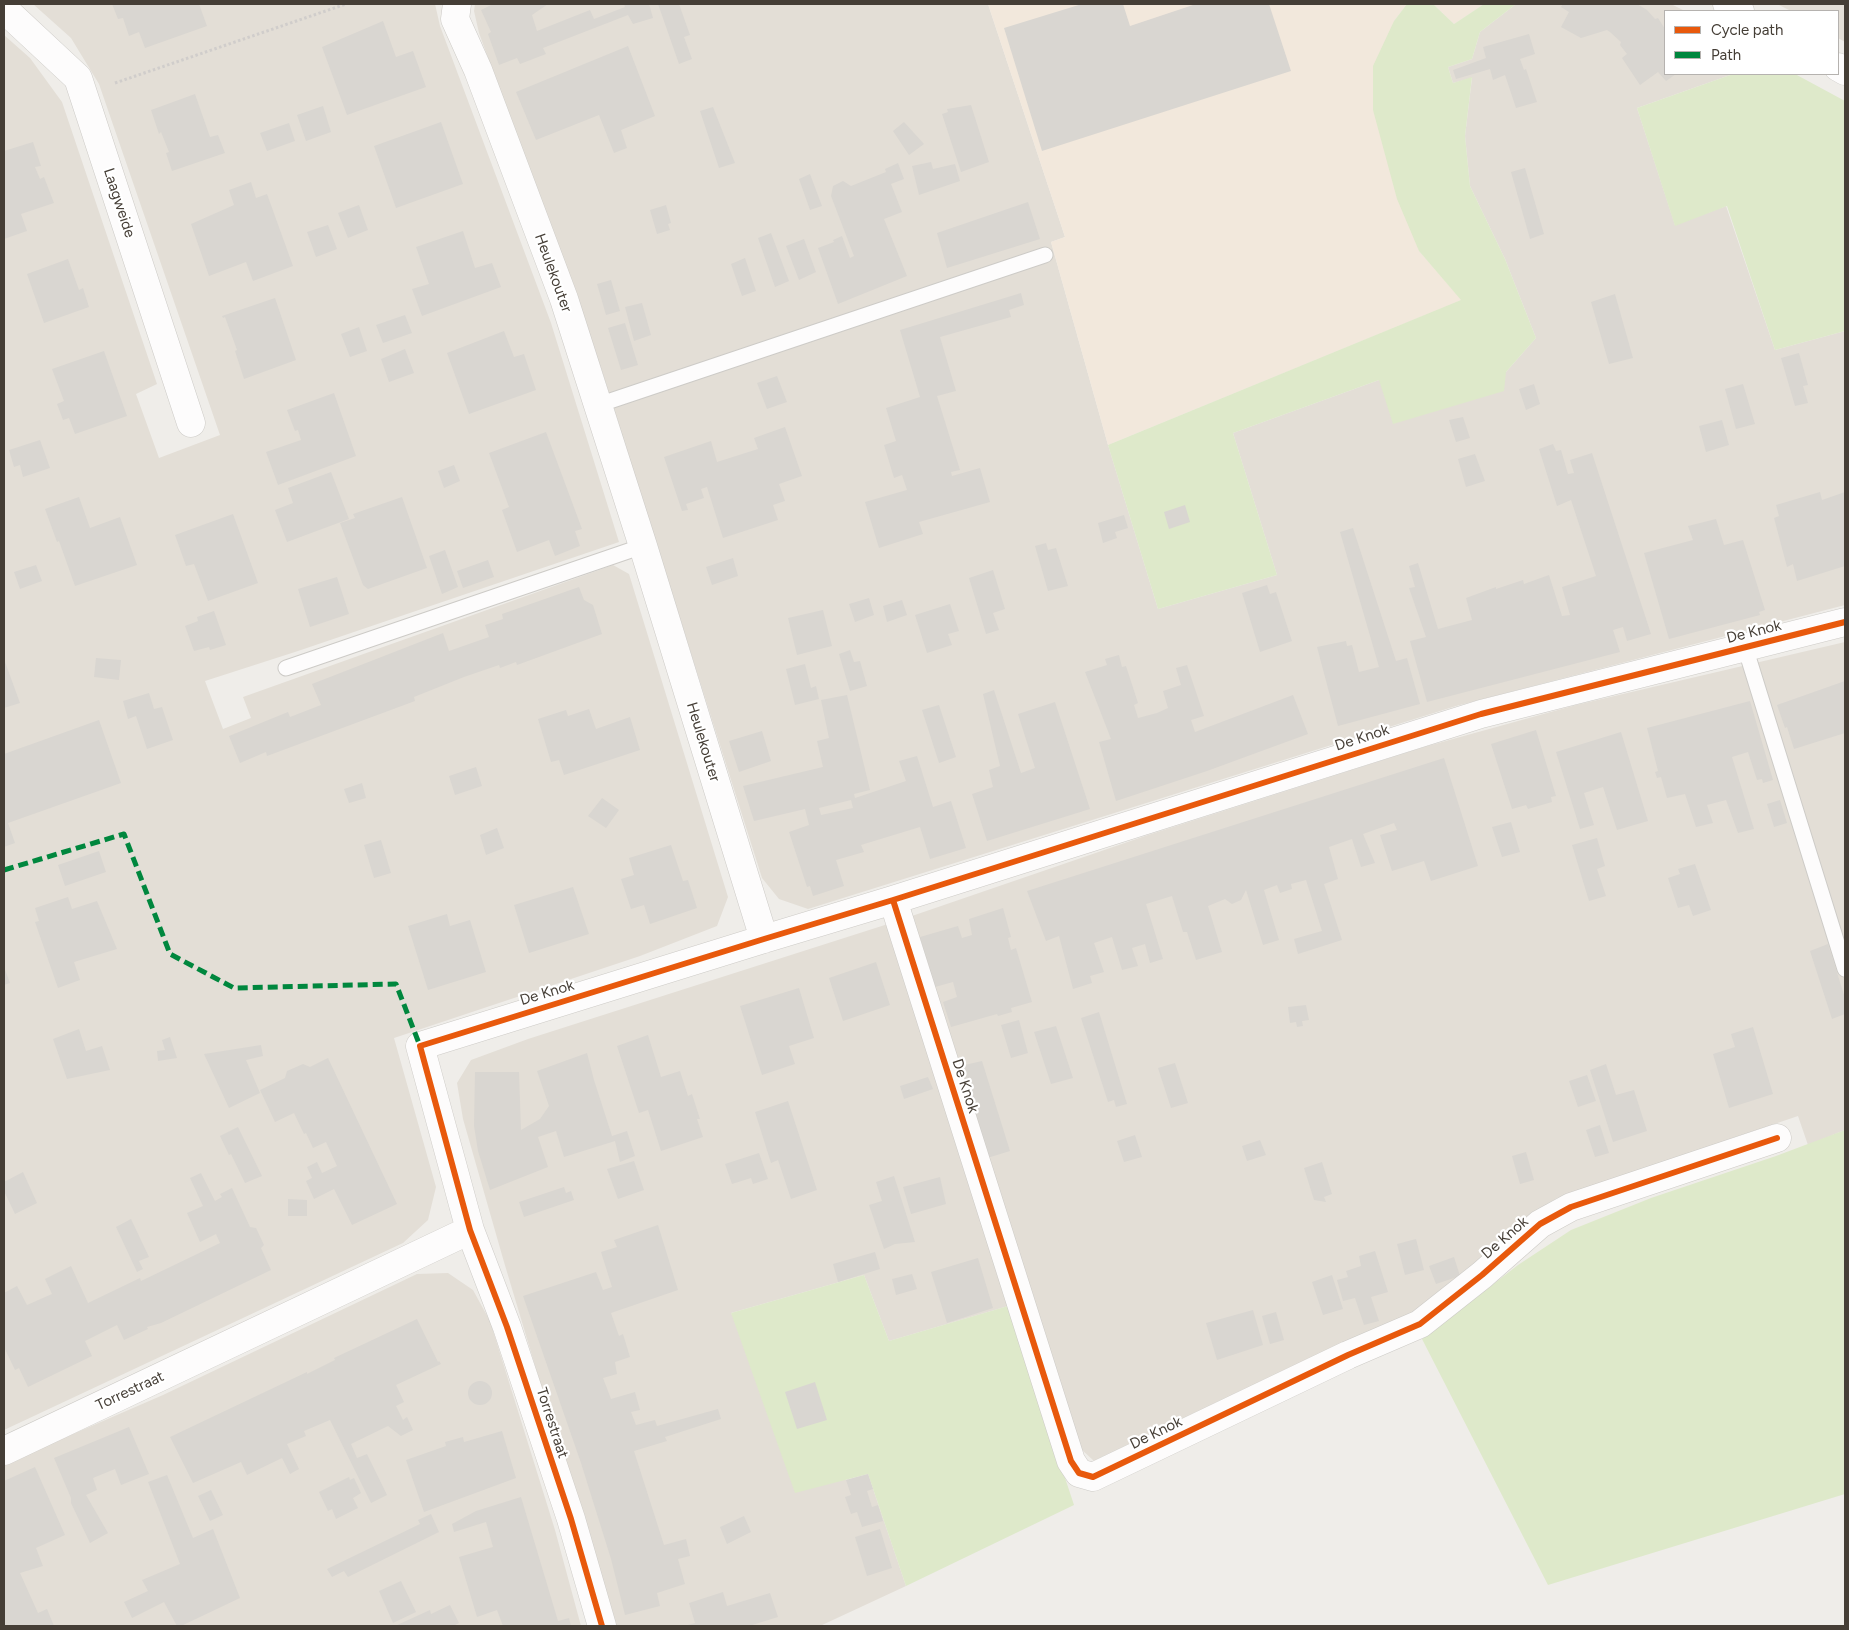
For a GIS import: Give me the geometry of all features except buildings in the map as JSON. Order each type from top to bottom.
[{"type":"street","name":"Heulekouter","points":[[457,4],[455,19],[478,70],[560,290],[598,405],[764,938]]},
{"type":"street","points":[[1727,4],[1738,10]]},
{"type":"street","name":"Laagweide","points":[[4,9],[78,78],[191,424]]},
{"type":"street","name":"De Knok","points":[[470,1230],[420,1046],[764,938],[893,900],[1481,714],[1845,622]]},
{"type":"street","name":"De Knok","points":[[893,900],[1071,1461],[1079,1473],[1093,1477],[1348,1355],[1420,1324],[1482,1275],[1540,1224],[1571,1207],[1777,1138]]},
{"type":"street","name":"Torrestraat","points":[[4,1451],[470,1230],[506,1327],[571,1519],[602,1626]]},
{"type":"lane","points":[[598,405],[1045,255]]},
{"type":"lane","points":[[286,668],[643,546]]},
{"type":"lane","points":[[1745,648],[1845,969]]},
{"type":"path","points":[[84,97],[108,86],[346,4]]},
{"type":"shaded area","points":[[33,4],[435,4],[440,26],[551,323],[619,542],[205,681],[223,729],[251,718],[243,697],[613,565],[629,574],[728,897],[717,926],[640,956],[394,1038],[436,1187],[428,1220],[403,1243],[4,1430],[4,35],[30,58],[62,102],[157,384],[136,394],[159,458],[220,435],[99,84],[71,38]]},
{"type":"shaded area","points":[[475,4],[988,4],[1065,237],[1051,242],[1108,445],[1158,609],[1277,575],[1233,433],[1379,380],[1506,372],[1536,338],[1505,259],[1470,186],[1465,136],[1472,78],[1453,83],[1448,67],[1472,59],[1480,32],[1516,4],[1671,4],[1683,10],[1664,10],[1664,75],[1730,75],[1637,108],[1675,225],[1726,206],[1775,350],[1845,331],[1845,605],[1456,706],[808,909],[779,899],[762,878],[601,368],[479,33],[474,11]]},
{"type":"shaded area","points":[[988,4],[1407,4],[1394,21],[1419,251],[1462,300],[1108,445],[1051,242],[1065,237]]},
{"type":"shaded area","points":[[1433,4],[1484,4],[1454,24]]},
{"type":"shaded area","points":[[1777,4],[1845,4],[1845,42],[1839,39],[1839,10],[1789,10]]},
{"type":"shaded area","points":[[1845,642],[1845,1130],[1808,1145],[1798,1116],[1557,1198],[1527,1217],[1465,1274],[1411,1314],[1305,1360],[1094,1461],[1081,1449],[909,917],[1148,835],[1424,747],[1576,705]]},
{"type":"shaded area","points":[[888,924],[1008,1306],[889,1341],[864,1275],[731,1313],[846,1480],[868,1474],[906,1586],[820,1626],[613,1626],[504,1262],[463,1119],[457,1083],[471,1060],[528,1039]]},
{"type":"shaded area","points":[[448,1273],[473,1290],[490,1321],[555,1530],[581,1626],[4,1626],[4,1464],[163,1395],[417,1274]]},
{"type":"green space","points":[[1407,4],[1433,4],[1454,24],[1484,4],[1516,4],[1480,32],[1472,59],[1448,67],[1453,83],[1472,77],[1465,136],[1470,186],[1505,259],[1536,338],[1506,372],[1504,391],[1393,424],[1379,380],[1233,433],[1277,575],[1158,609],[1108,445],[1461,300],[1419,251],[1397,199],[1373,110],[1373,66],[1394,21]]},
{"type":"green space","points":[[1730,75],[1797,75],[1845,101],[1845,331],[1775,350],[1727,206],[1675,226],[1637,108]]},
{"type":"green space","points":[[1845,1130],[1845,1494],[1548,1585],[1422,1339],[1518,1265],[1571,1230],[1651,1198],[1776,1156]]},
{"type":"green space","points":[[864,1275],[889,1341],[1008,1306],[1074,1505],[906,1586],[868,1474],[795,1493],[731,1313]]},
{"type":"marked path","points":[[4,870],[124,834],[170,954],[234,988],[396,984],[420,1046]]},
{"type":"cycle path","points":[[602,1626],[571,1519],[507,1327],[470,1230],[420,1046],[893,900],[1481,714],[1845,622]]},
{"type":"cycle path","points":[[893,900],[1071,1461],[1079,1473],[1093,1477],[1348,1355],[1420,1324],[1482,1275],[1540,1224],[1571,1207],[1777,1138]]}]
